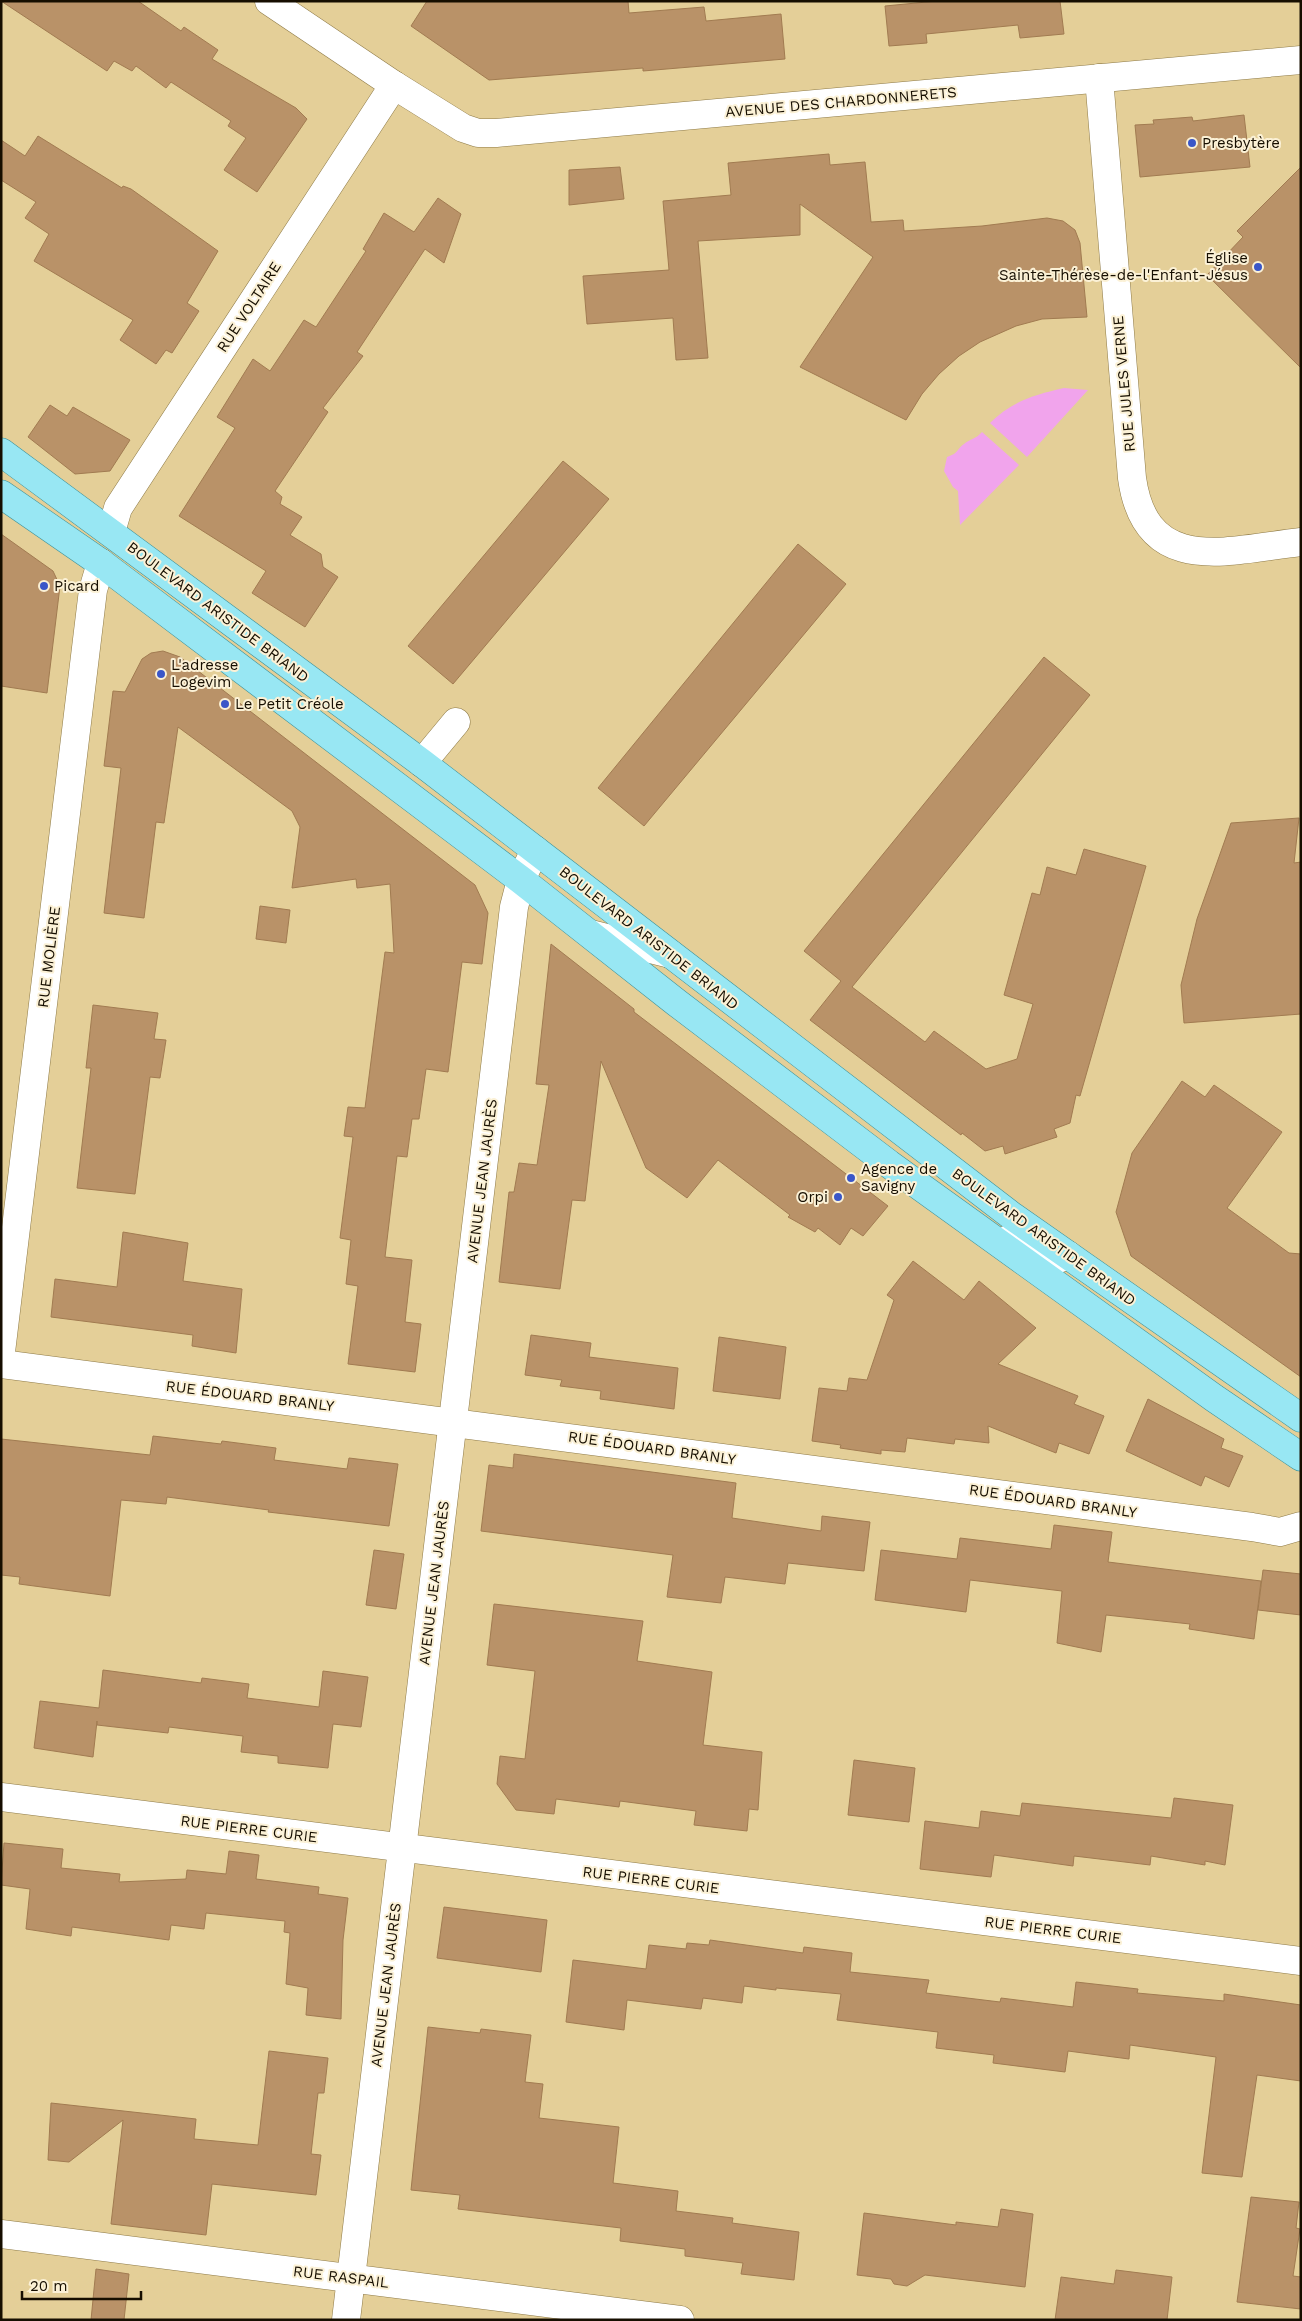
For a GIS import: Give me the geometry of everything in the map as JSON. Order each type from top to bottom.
[{"type":"main road","name":"BOULEVARD ARISTIDE BRIAND","points":[[1,452],[422,763],[1012,1216],[1301,1418]]},
{"type":"main road","name":"BOULEVARD ARISTIDE BRIAND","points":[[1,494],[101,563],[521,880],[677,1003],[889,1164],[1206,1392],[1301,1457]]},
{"type":"main road","points":[[101,563],[111,532]]},
{"type":"street","name":"AVENUE DES CHARDONNERETS","points":[[269,1],[394,85],[463,128],[478,133],[496,133],[1301,60]]},
{"type":"street","name":"RUE JULES VERNE","points":[[1100,78],[1132,478],[1139,509],[1156,535],[1189,551],[1206,552],[1301,542]]},
{"type":"street","name":"RUE VOLTAIRE","points":[[111,532],[118,508],[394,85]]},
{"type":"street","name":"RUE MOLIÈRE","points":[[1,1352],[93,590],[101,563]]},
{"type":"street","points":[[422,763],[456,722]]},
{"type":"street","name":"AVENUE JEAN JAURÈS","points":[[346,2320],[514,907],[521,880],[536,850]]},
{"type":"street","points":[[591,934],[670,954]]},
{"type":"street","points":[[889,1164],[1031,1253],[1053,1261],[1068,1256]]},
{"type":"street","name":"RUE ÉDOUARD BRANLY","points":[[1,1364],[1280,1532],[1301,1526]]},
{"type":"street","name":"RUE PIERRE CURIE","points":[[1,1797],[1301,1961]]},
{"type":"street","name":"RUE RASPAIL","points":[[1,2234],[680,2320]]},
{"type":"shaded area","points":[[1064,388],[1088,390],[1027,457],[990,423],[998,415],[1015,404],[1043,393]]},
{"type":"shaded area","points":[[982,432],[1019,465],[960,525],[958,491],[953,487],[944,471],[947,457],[954,454],[964,444]]},
{"type":"building","points":[[1,1],[138,1],[181,31],[184,27],[218,50],[212,59],[296,108],[307,119],[257,192],[224,170],[246,138],[228,126],[231,121],[171,82],[166,88],[136,66],[132,71],[114,61],[107,71]]},
{"type":"building","points":[[427,1],[628,1],[629,13],[704,7],[706,21],[781,14],[785,59],[643,71],[643,68],[489,80],[411,26]]},
{"type":"building","points":[[937,1],[1060,1],[1064,34],[1020,38],[1018,25],[926,34],[927,43],[889,46],[885,6]]},
{"type":"building","name":"Presbytère","points":[[1244,115],[1250,167],[1140,177],[1135,125],[1154,124],[1153,120],[1192,117],[1193,121]]},
{"type":"building","points":[[38,136],[122,188],[123,186],[131,189],[218,251],[187,303],[199,311],[172,353],[166,350],[156,364],[120,340],[133,320],[34,261],[49,234],[25,218],[36,202],[1,180],[1,140],[25,156]]},
{"type":"building","points":[[829,154],[830,165],[865,162],[871,222],[903,220],[904,231],[982,226],[1047,218],[1063,221],[1075,230],[1080,243],[1087,317],[1042,319],[1016,326],[980,342],[959,356],[939,374],[922,394],[906,420],[800,367],[873,257],[800,204],[800,235],[698,241],[708,358],[676,360],[673,318],[587,324],[583,276],[669,270],[663,201],[731,195],[728,163]]},
{"type":"building","points":[[620,167],[624,199],[569,205],[569,170]]},
{"type":"building","name":"Église Sainte-Thérèse-de-l'Enfant-Jésus","points":[[1301,167],[1301,368],[1207,275],[1243,237],[1237,231]]},
{"type":"building","points":[[438,198],[461,214],[444,263],[425,249],[357,352],[363,356],[323,408],[328,412],[275,491],[282,497],[280,504],[302,517],[290,535],[321,554],[323,567],[338,577],[305,627],[252,593],[266,571],[179,516],[235,428],[217,417],[253,359],[270,371],[304,320],[316,327],[366,251],[363,249],[384,213],[414,232]]},
{"type":"building","points":[[50,405],[67,416],[73,407],[130,440],[110,471],[75,474],[28,437]]},
{"type":"building","points":[[563,461],[609,499],[453,684],[408,646]]},
{"type":"building","points":[[1,534],[53,571],[60,586],[47,693],[1,686]]},
{"type":"building","points":[[798,544],[846,584],[644,826],[598,788]]},
{"type":"building","points":[[163,651],[180,657],[475,885],[488,913],[482,964],[462,962],[448,1072],[426,1069],[419,1119],[412,1119],[407,1157],[397,1156],[385,1257],[412,1260],[405,1322],[421,1324],[415,1372],[348,1364],[358,1286],[346,1284],[351,1240],[340,1238],[353,1137],[344,1136],[348,1107],[365,1108],[385,952],[394,953],[390,884],[357,888],[356,879],[292,888],[300,827],[292,811],[178,727],[164,823],[156,822],[144,918],[104,913],[121,768],[104,766],[113,691],[125,692],[142,659],[151,653]]},
{"type":"building","points":[[1044,657],[1090,695],[852,987],[925,1042],[934,1031],[986,1069],[1017,1059],[1033,1004],[1004,995],[1032,893],[1040,895],[1047,867],[1076,875],[1084,849],[1146,866],[1080,1096],[1076,1095],[1070,1123],[1054,1129],[1057,1137],[1005,1154],[1003,1146],[985,1151],[962,1133],[961,1135],[810,1020],[841,981],[804,951]]},
{"type":"building","points":[[1299,818],[1294,863],[1301,862],[1301,1014],[1184,1023],[1181,985],[1197,919],[1231,823]]},
{"type":"building","points":[[260,906],[290,910],[286,943],[256,939]]},
{"type":"building","points":[[551,944],[634,1009],[634,1012],[888,1206],[863,1236],[851,1228],[840,1245],[818,1228],[815,1232],[788,1217],[790,1215],[718,1160],[687,1198],[646,1168],[601,1061],[585,1201],[572,1200],[560,1289],[499,1282],[509,1192],[514,1192],[519,1163],[537,1165],[549,1085],[536,1084]]},
{"type":"building","points":[[93,1005],[158,1013],[154,1039],[166,1040],[160,1078],[150,1077],[135,1194],[77,1188],[91,1068],[86,1068]]},
{"type":"building","points":[[1182,1081],[1205,1097],[1214,1085],[1282,1132],[1227,1208],[1289,1253],[1301,1254],[1301,1377],[1131,1256],[1116,1212],[1132,1153]]},
{"type":"building","points":[[123,1232],[188,1243],[183,1281],[242,1289],[236,1353],[192,1346],[193,1335],[51,1317],[55,1279],[117,1287]]},
{"type":"building","points":[[913,1261],[964,1300],[979,1281],[1036,1328],[998,1364],[1078,1396],[1074,1404],[1104,1416],[1089,1454],[1059,1443],[1056,1453],[988,1426],[989,1443],[955,1439],[954,1444],[907,1438],[905,1452],[881,1450],[881,1454],[840,1448],[841,1445],[812,1441],[819,1388],[847,1391],[849,1378],[867,1380],[894,1300],[887,1295]]},
{"type":"building","points":[[531,1335],[591,1343],[589,1357],[678,1368],[674,1409],[600,1399],[601,1391],[560,1386],[562,1380],[525,1375]]},
{"type":"building","points":[[719,1337],[786,1347],[780,1399],[713,1391]]},
{"type":"building","points":[[1148,1399],[1224,1439],[1221,1448],[1243,1456],[1229,1487],[1205,1476],[1201,1486],[1126,1451]]},
{"type":"building","points":[[153,1436],[221,1444],[222,1441],[276,1448],[274,1460],[347,1469],[349,1458],[398,1464],[389,1526],[268,1512],[269,1510],[167,1497],[166,1504],[121,1500],[110,1596],[19,1584],[20,1577],[1,1575],[1,1439],[150,1455]]},
{"type":"building","points":[[514,1454],[736,1483],[732,1518],[821,1531],[822,1516],[870,1522],[864,1571],[788,1563],[785,1584],[725,1577],[721,1603],[667,1597],[673,1555],[481,1531],[489,1465],[513,1468]]},
{"type":"building","points":[[1054,1525],[1112,1532],[1108,1562],[1261,1581],[1254,1639],[1189,1629],[1190,1624],[1106,1615],[1101,1652],[1057,1643],[1062,1591],[970,1580],[966,1612],[875,1600],[881,1550],[957,1559],[960,1538],[1051,1549]]},
{"type":"building","points":[[374,1550],[404,1554],[396,1609],[366,1605]]},
{"type":"building","points":[[1263,1570],[1301,1574],[1301,1615],[1258,1610]]},
{"type":"building","points":[[494,1604],[643,1621],[637,1661],[712,1672],[703,1745],[762,1752],[758,1810],[749,1809],[747,1831],[694,1825],[696,1811],[620,1801],[619,1807],[556,1799],[554,1814],[516,1810],[497,1784],[500,1756],[525,1759],[535,1671],[487,1665]]},
{"type":"building","points":[[103,1670],[201,1683],[202,1678],[249,1684],[247,1698],[319,1707],[323,1671],[368,1677],[361,1727],[333,1724],[328,1768],[278,1763],[278,1756],[241,1752],[243,1736],[169,1727],[168,1733],[97,1725],[97,1721],[93,1757],[34,1748],[40,1701],[99,1708]]},
{"type":"building","points":[[854,1760],[915,1768],[909,1822],[848,1815]]},
{"type":"building","points":[[1174,1798],[1233,1805],[1225,1865],[1205,1861],[1205,1865],[1151,1856],[1150,1865],[1074,1856],[1073,1866],[994,1855],[991,1877],[920,1869],[925,1821],[979,1828],[981,1811],[1020,1816],[1022,1803],[1171,1818]]},
{"type":"building","points":[[4,1843],[63,1849],[61,1868],[120,1874],[119,1882],[186,1879],[187,1870],[226,1874],[229,1851],[259,1855],[256,1879],[319,1887],[318,1894],[348,1898],[343,1940],[341,2019],[306,2015],[308,1988],[286,1984],[290,1933],[284,1932],[285,1921],[206,1913],[204,1929],[171,1925],[169,1940],[72,1927],[71,1936],[26,1929],[30,1889],[1,1885]]},
{"type":"building","points":[[444,1907],[547,1920],[541,1972],[437,1958]]},
{"type":"building","points":[[710,1940],[803,1953],[804,1947],[852,1953],[850,1972],[929,1980],[926,1993],[1000,2002],[1001,1998],[1073,2007],[1076,1982],[1138,1989],[1137,1993],[1224,2001],[1224,1994],[1301,2005],[1301,2081],[1257,2075],[1242,2177],[1202,2173],[1216,2057],[1130,2045],[1129,2059],[1068,2051],[1065,2072],[993,2063],[994,2055],[936,2048],[938,2032],[837,2020],[841,1994],[744,1986],[742,2003],[703,1998],[701,2009],[627,2000],[624,2030],[566,2022],[573,1960],[646,1969],[649,1945],[686,1949],[687,1943],[709,1945]]},
{"type":"building","points":[[428,2027],[480,2033],[481,2029],[531,2035],[525,2082],[543,2084],[539,2118],[619,2127],[613,2183],[678,2191],[676,2211],[733,2218],[732,2223],[799,2232],[794,2280],[741,2274],[743,2263],[685,2256],[685,2249],[620,2241],[621,2228],[458,2209],[460,2195],[411,2190]]},
{"type":"building","points":[[269,2051],[328,2058],[324,2093],[318,2093],[311,2154],[321,2155],[316,2195],[212,2184],[206,2235],[111,2224],[123,2120],[69,2162],[48,2160],[51,2103],[196,2119],[194,2139],[258,2145]]},
{"type":"building","points":[[1251,2197],[1299,2202],[1296,2228],[1300,2229],[1293,2276],[1301,2277],[1301,2309],[1237,2302]]},
{"type":"building","points":[[1001,2209],[1033,2214],[1025,2287],[925,2275],[907,2286],[894,2284],[891,2279],[857,2275],[864,2213],[956,2225],[956,2222],[998,2227]]},
{"type":"building","points":[[96,2269],[129,2274],[124,2320],[91,2320]]},
{"type":"building","points":[[1116,2270],[1172,2277],[1167,2320],[1055,2320],[1061,2277],[1114,2284]]},
{"type":"place","name":"Presbytère","points":[[1192,143]]},
{"type":"place","name":"Église Sainte-Thérèse-de-l'Enfant-Jésus","points":[[1258,267]]},
{"type":"place","name":"Picard","points":[[44,586]]},
{"type":"place","name":"L'adresse Logevim","points":[[161,674]]},
{"type":"place","name":"Le Petit Créole","points":[[225,704]]},
{"type":"place","name":"Agence de Savigny","points":[[851,1178]]},
{"type":"place","name":"Orpi","points":[[838,1197]]}]
